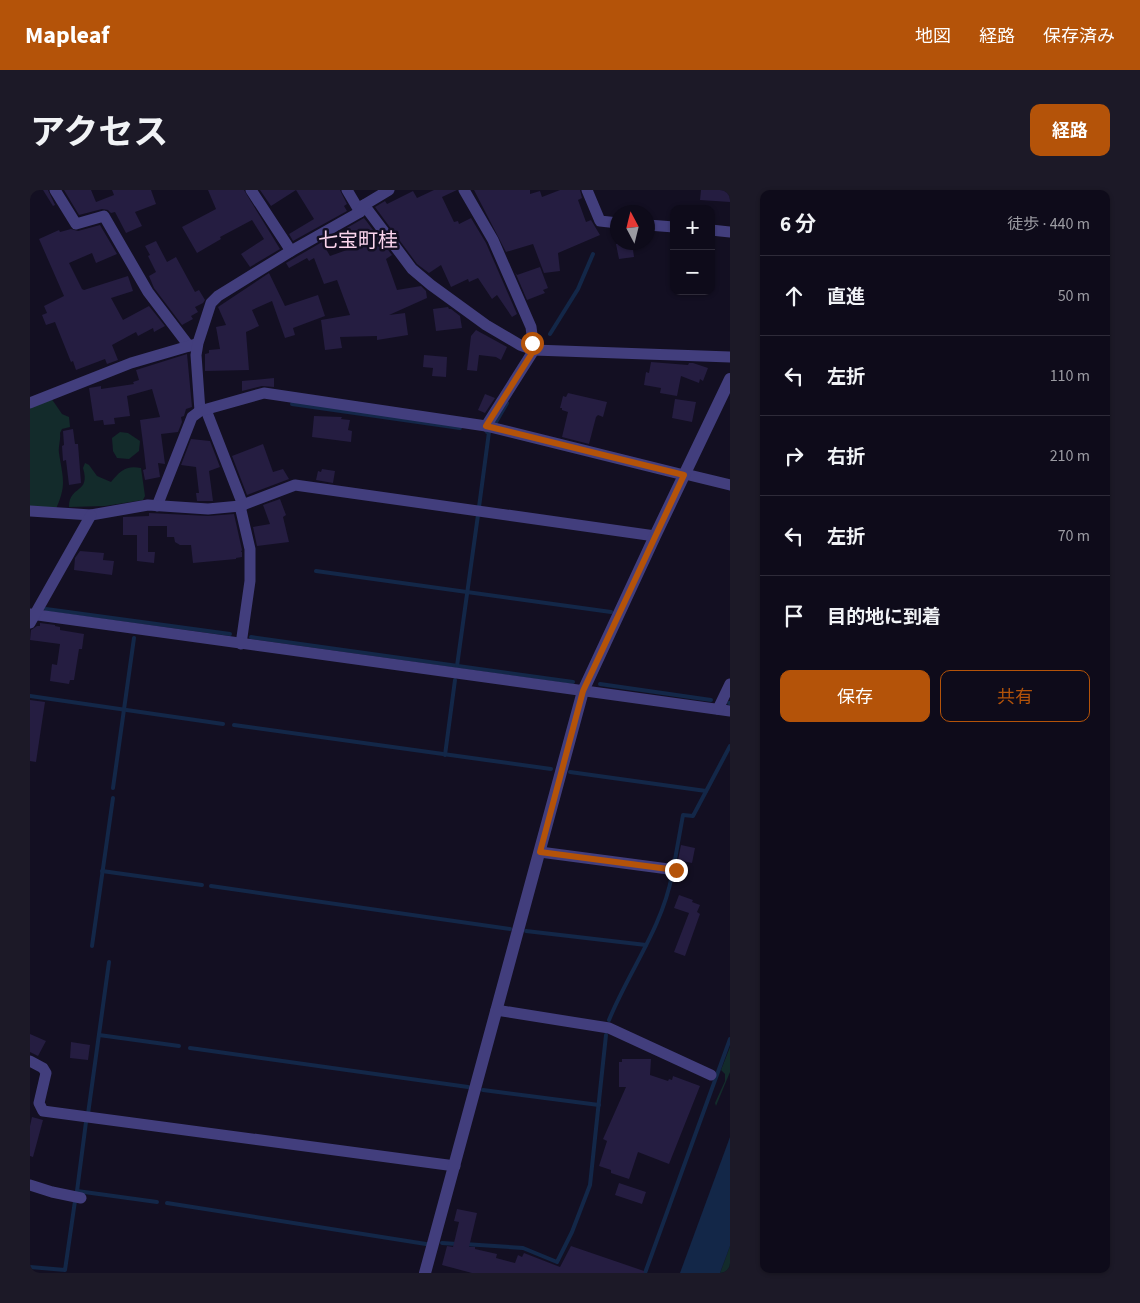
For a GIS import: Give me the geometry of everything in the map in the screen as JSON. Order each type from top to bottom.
[{"type":"street","points":[[55,190],[76,224],[104,216],[148,292],[193,345],[203,411],[242,505],[250,549],[250,573],[241,644]]},
{"type":"street","points":[[251,190],[291,251]]},
{"type":"street","points":[[346,190],[412,269],[486,325],[520,345],[534,350],[730,357]]},
{"type":"street","points":[[193,345],[211,303],[218,296],[362,209],[389,190]]},
{"type":"street","points":[[464,190],[493,240],[525,312],[531,327],[534,350],[486,426]]},
{"type":"street","points":[[587,190],[600,222],[610,223]]},
{"type":"street","points":[[655,226],[670,227]]},
{"type":"street","points":[[715,230],[730,232]]},
{"type":"street","points":[[30,403],[131,363],[193,345]]},
{"type":"street","points":[[425,1273],[583,691],[730,378]]},
{"type":"street","points":[[157,506],[192,417],[203,411],[264,394],[486,426],[730,485]]},
{"type":"street","points":[[30,511],[91,515],[148,505],[208,509],[242,505],[296,486],[655,536]]},
{"type":"street","points":[[91,515],[32,617],[730,711]]},
{"type":"street","points":[[718,709],[730,684]]},
{"type":"street","points":[[540,852],[676,870]]},
{"type":"street","points":[[496,1010],[609,1028],[710,1075]]},
{"type":"street","points":[[30,1061],[43,1068],[46,1073],[39,1103],[43,1111],[455,1166]]},
{"type":"street","points":[[30,1185],[81,1198]]},
{"type":"green space","points":[[51,398],[62,414],[69,417],[70,427],[62,429],[60,433],[59,450],[63,488],[55,511],[30,509],[30,408]]},
{"type":"green space","points":[[120,432],[128,433],[140,441],[139,451],[129,459],[117,458],[113,451],[112,438]]},
{"type":"green space","points":[[85,463],[89,465],[97,476],[111,482],[127,468],[141,468],[145,496],[143,500],[105,506],[69,507],[72,495],[84,482],[83,468]]},
{"type":"green space","points":[[730,1047],[730,1072],[716,1106],[715,1103],[725,1081],[725,1074],[721,1070]]},
{"type":"green space","points":[[730,1246],[730,1273],[720,1273]]},
{"type":"water","points":[[730,1137],[730,1246],[720,1273],[680,1273]]},
{"type":"building","points":[[43,190],[48,190],[55,205],[53,206]]},
{"type":"building","points":[[64,190],[91,190],[96,202],[114,195],[112,190],[151,190],[156,204],[135,212],[142,226],[126,233],[115,212],[111,213],[108,210],[102,209],[79,215]]},
{"type":"building","points":[[208,190],[244,190],[280,249],[250,267],[241,254],[264,239],[252,220],[220,237],[221,239],[197,253],[182,227],[216,209]]},
{"type":"building","points":[[260,190],[296,190],[271,206]]},
{"type":"building","points":[[296,190],[340,190],[347,204],[344,206],[347,211],[293,241],[289,234],[314,219]]},
{"type":"building","points":[[434,190],[457,190],[442,197],[454,222],[458,221],[459,224],[471,218],[486,243],[517,314],[512,317],[497,295],[492,299],[478,278],[469,282],[468,279],[451,287],[441,265],[429,273],[417,264],[375,207],[385,201],[387,204],[413,191],[417,198]]},
{"type":"building","points":[[474,190],[530,190],[530,194],[540,191],[542,197],[560,190],[580,190],[582,198],[578,200],[586,222],[591,220],[600,235],[558,253],[560,271],[544,273],[533,244],[506,252]]},
{"type":"building","points":[[701,190],[730,190],[730,202],[700,200]]},
{"type":"building","points":[[364,218],[392,255],[386,259],[397,290],[421,286],[426,291],[427,298],[389,315],[405,313],[408,335],[377,340],[377,336],[340,337],[342,348],[325,350],[321,320],[350,315],[337,280],[324,284],[314,258],[309,261],[307,258],[289,268],[286,263],[322,242],[330,256],[355,247],[345,229]]},
{"type":"building","points":[[100,225],[117,254],[96,263],[92,253],[69,263],[82,289],[84,290],[128,276],[133,291],[111,298],[123,320],[149,306],[165,326],[154,332],[153,328],[138,336],[136,332],[112,345],[118,360],[107,364],[105,359],[76,370],[55,322],[46,325],[42,315],[47,313],[44,306],[64,296],[39,239],[59,230],[60,232],[71,229],[78,231]]},
{"type":"building","points":[[156,241],[167,262],[176,257],[195,292],[199,290],[205,300],[195,307],[198,312],[191,316],[193,319],[182,325],[154,288],[149,276],[156,272],[145,246]]},
{"type":"building","points":[[617,250],[633,250],[634,257],[619,259]]},
{"type":"building","points":[[540,267],[548,288],[543,290],[545,293],[527,300],[515,272],[517,275]]},
{"type":"building","points":[[269,273],[285,306],[318,295],[325,316],[293,328],[295,335],[285,338],[272,301],[252,310],[259,326],[246,332],[249,370],[205,371],[205,354],[209,353],[209,350],[220,349],[216,327],[226,325],[218,307]]},
{"type":"building","points":[[448,307],[460,316],[462,328],[436,331],[433,309]]},
{"type":"building","points":[[476,330],[507,347],[501,360],[496,357],[479,355],[477,371],[467,370],[471,336]]},
{"type":"building","points":[[187,354],[192,407],[186,409],[184,416],[181,417],[182,422],[178,432],[161,434],[165,464],[158,463],[160,477],[145,480],[143,470],[146,469],[140,420],[160,417],[152,389],[127,396],[130,416],[114,418],[115,424],[104,425],[103,420],[94,421],[89,388],[101,386],[101,389],[134,384],[133,382],[139,380],[136,370]]},
{"type":"building","points":[[424,355],[447,357],[446,377],[432,376],[433,368],[423,367]]},
{"type":"building","points":[[651,362],[688,365],[693,363],[708,368],[703,381],[700,379],[699,383],[681,376],[677,396],[660,393],[661,388],[644,385],[646,372],[649,373]]},
{"type":"building","points":[[274,378],[274,387],[262,386],[242,391],[242,381]]},
{"type":"building","points":[[568,393],[607,402],[603,417],[598,415],[596,417],[589,444],[562,437],[568,412],[560,408],[563,396],[566,397]]},
{"type":"building","points":[[485,394],[495,398],[485,413],[478,410]]},
{"type":"building","points":[[675,399],[696,402],[692,422],[672,418]]},
{"type":"building","points":[[314,416],[342,417],[341,419],[350,420],[348,430],[352,431],[351,442],[312,437]]},
{"type":"building","points":[[73,429],[75,444],[78,444],[81,483],[69,485],[66,460],[63,461],[63,431]]},
{"type":"building","points":[[191,439],[210,441],[220,467],[209,471],[213,501],[197,501],[196,493],[199,493],[196,467],[181,465]]},
{"type":"building","points":[[263,444],[273,472],[283,469],[289,479],[247,495],[232,456]]},
{"type":"building","points":[[322,469],[335,471],[333,483],[316,480],[318,471],[321,472]]},
{"type":"building","points":[[280,499],[286,515],[283,517],[289,542],[257,546],[253,527],[270,524],[263,505]]},
{"type":"building","points":[[149,513],[208,516],[234,514],[242,557],[193,563],[191,545],[180,545],[175,542],[174,537],[167,537],[167,526],[148,526],[148,552],[155,552],[154,563],[137,561],[137,535],[123,535],[123,517],[149,516]]},
{"type":"building","points":[[80,551],[104,553],[103,560],[114,561],[112,575],[74,570],[75,558]]},
{"type":"building","points":[[40,623],[55,625],[60,627],[60,630],[84,634],[82,649],[79,649],[74,680],[70,680],[69,684],[50,681],[52,664],[57,665],[60,644],[30,640],[31,630],[40,626]]},
{"type":"building","points":[[30,700],[45,702],[36,762],[30,761]]},
{"type":"building","points":[[681,845],[695,848],[692,863],[678,860]]},
{"type":"building","points":[[679,895],[693,900],[692,902],[700,905],[697,912],[700,914],[685,956],[674,952],[689,913],[674,908]]},
{"type":"building","points":[[30,1034],[46,1041],[38,1056],[30,1052]]},
{"type":"building","points":[[71,1042],[90,1045],[88,1060],[70,1058]]},
{"type":"building","points":[[622,1059],[651,1059],[650,1075],[668,1081],[669,1079],[672,1080],[673,1076],[700,1086],[669,1164],[638,1152],[629,1179],[611,1173],[611,1170],[599,1166],[607,1141],[603,1139],[626,1087],[619,1087],[619,1062],[622,1062]]},
{"type":"building","points":[[32,1117],[43,1120],[33,1157],[30,1156],[30,1126]]},
{"type":"building","points":[[619,1183],[646,1192],[642,1204],[615,1195]]},
{"type":"building","points":[[457,1209],[477,1213],[469,1247],[497,1254],[496,1258],[515,1263],[518,1255],[522,1257],[524,1253],[560,1267],[571,1246],[644,1271],[644,1273],[472,1273],[442,1265],[447,1246],[453,1247],[459,1222],[454,1221]]},
{"type":"waterway","points":[[550,334],[578,289],[593,254]]},
{"type":"waterway","points":[[496,422],[507,403]]},
{"type":"waterway","points":[[292,404],[460,428]]},
{"type":"waterway","points":[[479,507],[489,432],[487,432]]},
{"type":"waterway","points":[[457,666],[478,515]]},
{"type":"waterway","points":[[316,571],[611,612]]},
{"type":"waterway","points":[[46,609],[230,634]]},
{"type":"waterway","points":[[251,637],[573,682]]},
{"type":"waterway","points":[[113,788],[134,638]]},
{"type":"waterway","points":[[445,755],[455,680]]},
{"type":"waterway","points":[[600,684],[711,700]]},
{"type":"waterway","points":[[30,696],[223,724]]},
{"type":"waterway","points":[[234,725],[551,769]]},
{"type":"waterway","points":[[674,865],[683,815],[693,816],[730,746]]},
{"type":"waterway","points":[[570,772],[706,791]]},
{"type":"waterway","points":[[92,946],[113,798]]},
{"type":"waterway","points":[[102,871],[202,885]]},
{"type":"waterway","points":[[609,1020],[661,913],[672,875]]},
{"type":"waterway","points":[[211,886],[510,929]]},
{"type":"waterway","points":[[526,931],[646,945]]},
{"type":"waterway","points":[[88,1114],[109,962]]},
{"type":"waterway","points":[[99,1035],[179,1046]]},
{"type":"waterway","points":[[464,1244],[523,1248],[557,1262],[572,1232],[590,1185],[606,1035]]},
{"type":"waterway","points":[[645,1273],[730,1039]]},
{"type":"waterway","points":[[190,1048],[468,1087]]},
{"type":"waterway","points":[[483,1090],[599,1105]]},
{"type":"waterway","points":[[77,1191],[86,1122]]},
{"type":"waterway","points":[[77,1191],[157,1202]]},
{"type":"waterway","points":[[30,1267],[65,1270],[75,1201]]},
{"type":"waterway","points":[[167,1203],[426,1244]]},
{"type":"waterway","points":[[442,1243],[457,1244]]},
{"type":"district","name":"七宝町桂","points":[[358,240]]},
{"type":"route","points":[[532,343],[534,350],[486,426],[684,475],[583,691],[540,852],[676,870]]}]
